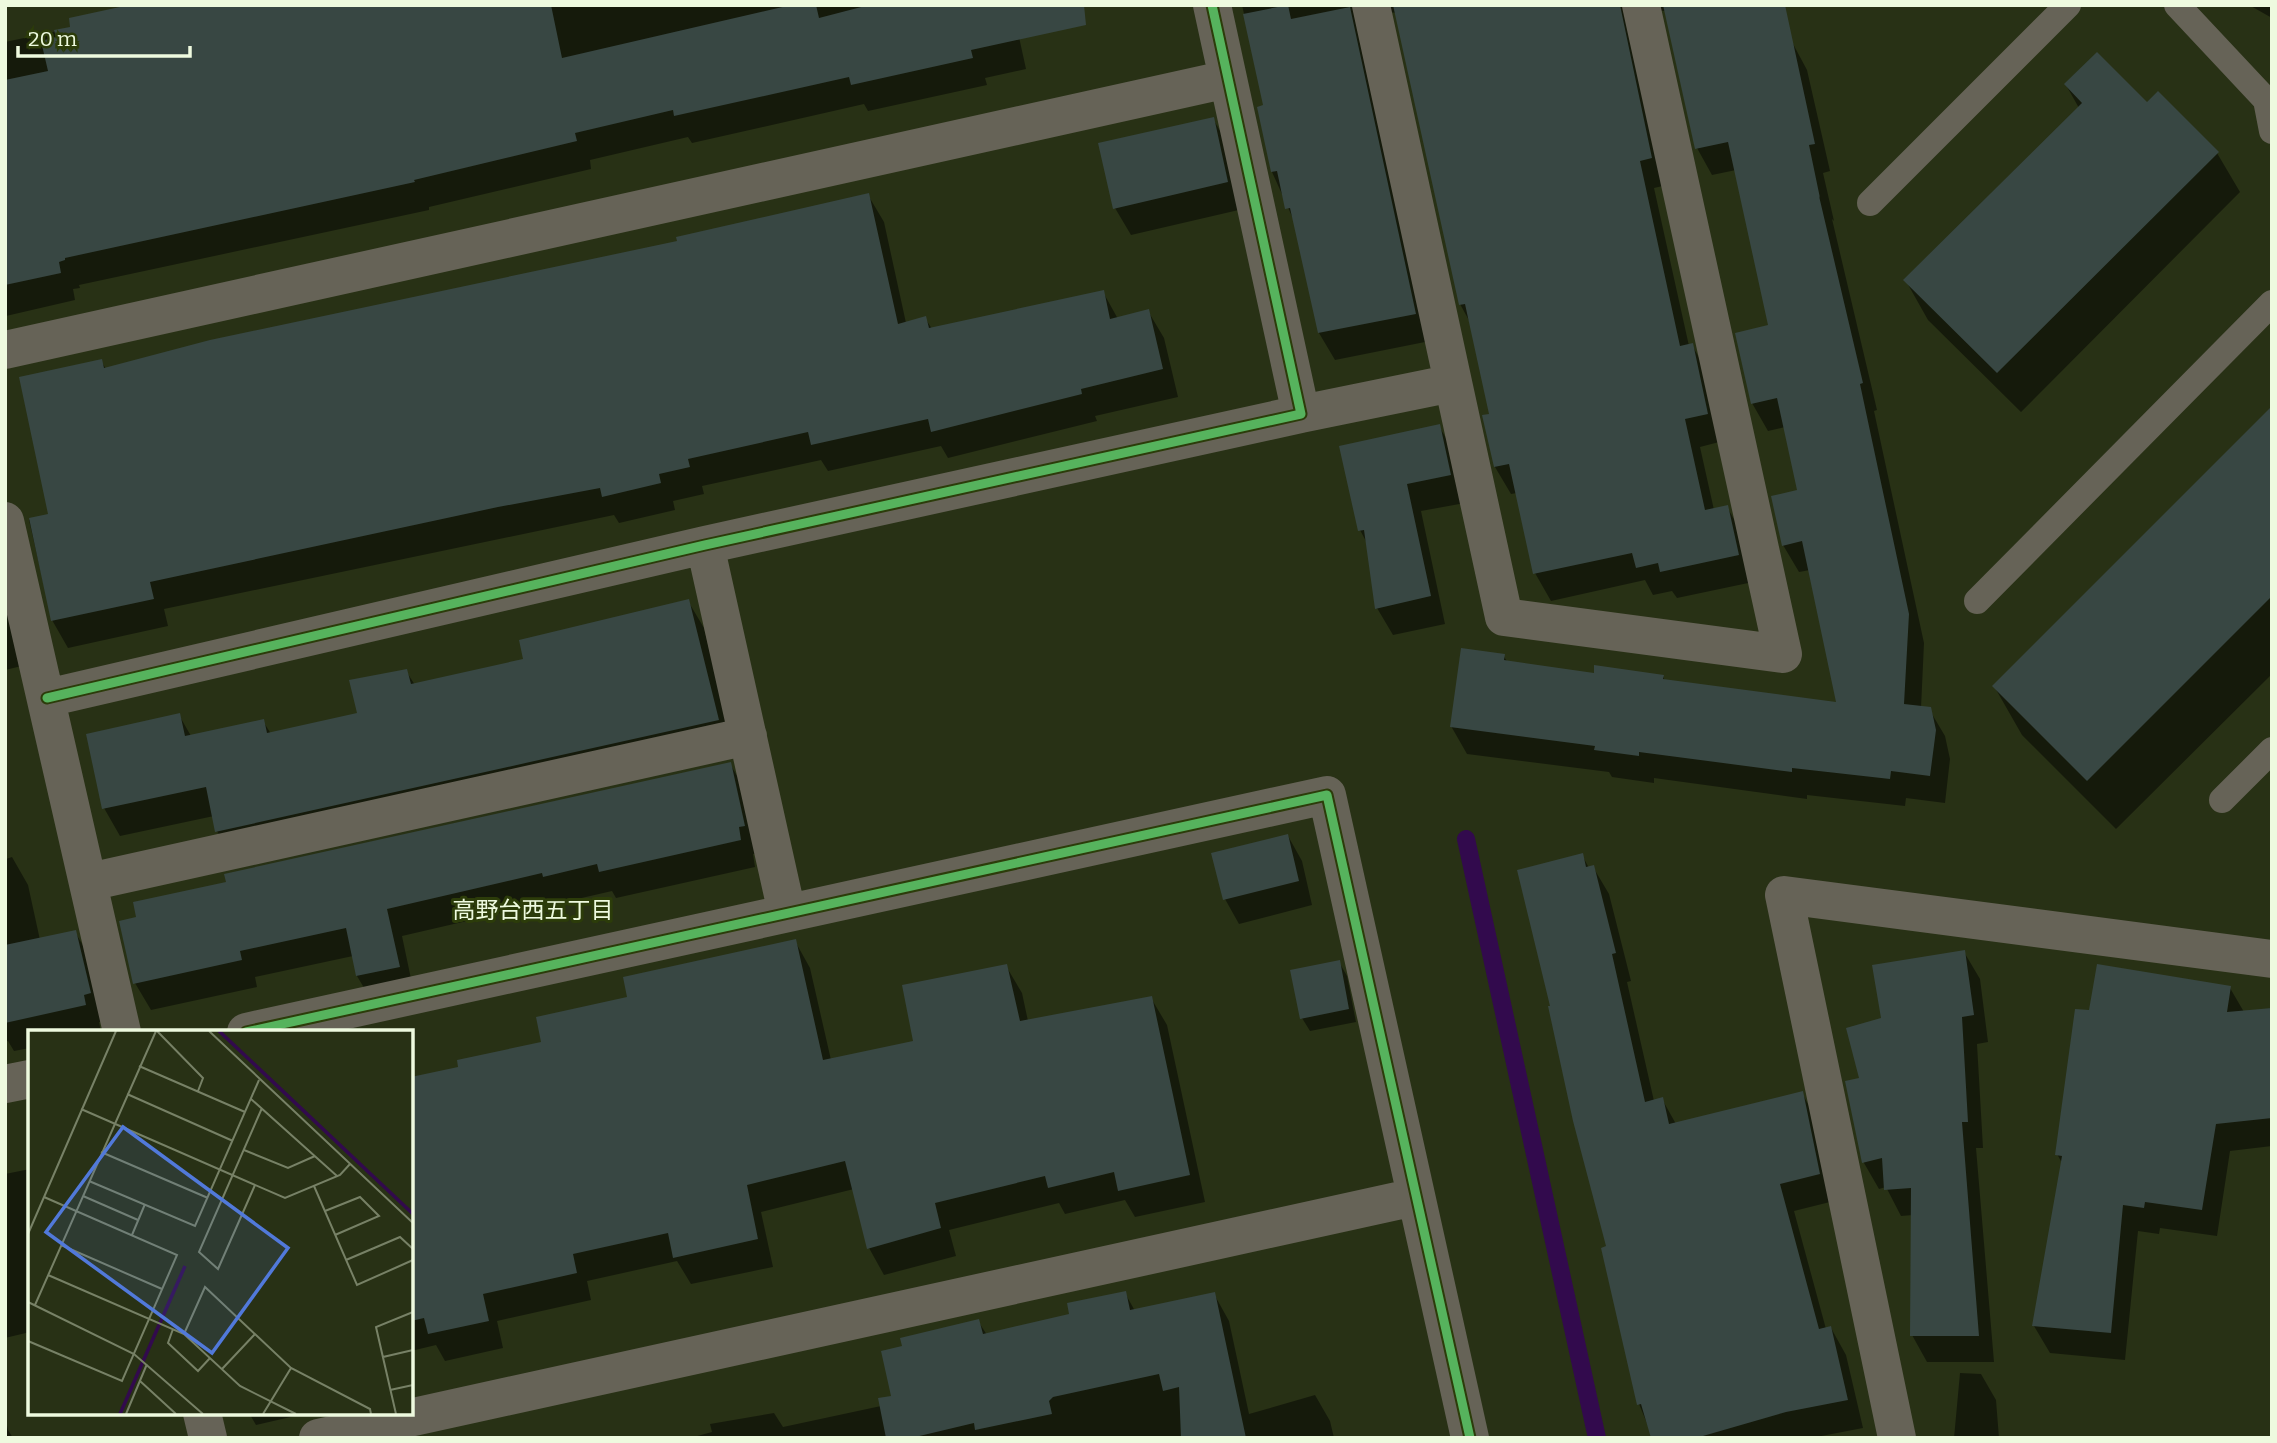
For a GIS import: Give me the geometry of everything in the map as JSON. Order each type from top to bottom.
[{"type":"street","points":[[1212,5],[1301,414]]},
{"type":"street","points":[[1371,5],[1504,617],[1783,654],[1641,5]]},
{"type":"street","points":[[5,350],[1228,79]]},
{"type":"street","points":[[47,698],[705,545],[1452,383]]},
{"type":"street","points":[[5,520],[122,1030]]},
{"type":"street","points":[[705,545],[787,913]]},
{"type":"street","points":[[89,882],[748,736]]},
{"type":"street","points":[[255,1030],[1326,795],[1471,1438]]},
{"type":"street","points":[[1897,1438],[1784,895],[2272,959]]},
{"type":"street","points":[[5,1084],[28,1079]]},
{"type":"street","points":[[318,1438],[1415,1197]]},
{"type":"street","points":[[202,1415],[208,1438]]},
{"type":"lane","points":[[1870,203],[2068,5]]},
{"type":"lane","points":[[2177,5],[2266,100],[2272,131]]},
{"type":"lane","points":[[1977,601],[2272,303]]},
{"type":"lane","points":[[2221,800],[2272,750]]},
{"type":"building","points":[[129,5],[551,5],[562,58],[791,5],[816,5],[819,18],[869,5],[1084,5],[1086,25],[971,50],[973,58],[851,85],[849,77],[674,116],[673,110],[575,133],[577,141],[414,180],[415,182],[65,258],[59,262],[61,273],[5,285],[5,80],[48,71],[41,41],[56,37],[54,30],[70,27],[69,18]]},
{"type":"building","points":[[1288,5],[1291,19],[1350,7],[1416,314],[1318,333],[1290,208],[1285,209],[1277,171],[1271,172],[1257,107],[1263,105],[1243,14]]},
{"type":"building","points":[[1393,5],[1620,5],[1652,158],[1640,161],[1680,346],[1693,343],[1708,414],[1685,419],[1705,510],[1728,505],[1739,555],[1660,572],[1658,563],[1636,568],[1632,553],[1533,574],[1509,464],[1494,467],[1482,415],[1489,414],[1465,304],[1459,305]]},
{"type":"building","points":[[1663,5],[1785,5],[1815,144],[1809,145],[1820,198],[1819,196],[1863,383],[1860,384],[1909,614],[1904,704],[1931,707],[1936,730],[1930,776],[1891,771],[1890,779],[1792,768],[1792,772],[1639,752],[1639,756],[1594,750],[1595,746],[1450,727],[1461,648],[1505,654],[1504,660],[1594,673],[1594,665],[1664,675],[1663,679],[1836,702],[1802,541],[1782,546],[1771,496],[1797,490],[1777,398],[1751,404],[1735,333],[1768,325],[1728,142],[1695,149]]},
{"type":"building","points":[[2097,52],[2147,102],[2158,91],[2219,152],[1997,373],[1903,280],[2082,103],[2064,84]]},
{"type":"building","points":[[1214,117],[1228,182],[1113,209],[1098,143]]},
{"type":"building","points":[[869,193],[898,324],[926,316],[929,328],[1104,290],[1110,319],[1149,309],[1163,369],[1081,389],[1082,394],[931,432],[928,419],[811,445],[808,432],[688,459],[690,467],[659,474],[661,483],[602,497],[600,488],[498,507],[150,582],[154,599],[51,621],[29,518],[48,514],[19,377],[102,359],[104,368],[210,340],[677,241],[676,237]]},
{"type":"building","points":[[2272,406],[2272,596],[2087,781],[1992,686]]},
{"type":"building","points":[[1440,424],[1451,475],[1407,484],[1431,596],[1375,609],[1364,530],[1358,531],[1339,446]]},
{"type":"building","points":[[689,599],[719,720],[215,832],[206,787],[102,809],[86,734],[180,713],[185,736],[264,719],[267,733],[357,713],[349,680],[407,669],[411,684],[523,659],[519,640]]},
{"type":"building","points":[[731,762],[745,826],[739,827],[741,840],[599,872],[597,864],[543,877],[542,873],[387,909],[400,967],[356,976],[346,928],[240,951],[242,960],[133,984],[119,921],[136,917],[133,902],[226,882],[224,874]]},
{"type":"building","points":[[1288,834],[1299,881],[1223,900],[1211,853]]},
{"type":"building","points":[[1583,853],[1586,867],[1594,865],[1616,953],[1612,954],[1645,1102],[1663,1097],[1669,1124],[1803,1091],[1820,1174],[1780,1184],[1819,1329],[1831,1326],[1848,1400],[1786,1412],[1696,1438],[1651,1438],[1641,1404],[1637,1405],[1601,1248],[1606,1246],[1573,1121],[1550,1006],[1517,870]]},
{"type":"building","points":[[76,930],[91,993],[84,995],[86,1005],[5,1023],[5,945]]},
{"type":"building","points":[[796,939],[823,1060],[913,1041],[902,985],[1007,964],[1020,1021],[1152,996],[1190,1175],[1118,1191],[1114,1172],[1048,1188],[1045,1176],[935,1203],[941,1228],[867,1249],[845,1161],[747,1185],[758,1239],[673,1258],[668,1233],[573,1254],[577,1273],[483,1294],[489,1321],[428,1334],[424,1318],[413,1321],[413,1077],[458,1067],[457,1060],[541,1042],[536,1017],[627,997],[623,977]]},
{"type":"building","points":[[1965,950],[1974,1015],[1962,1017],[1968,1122],[1962,1122],[1979,1336],[1910,1336],[1911,1188],[1884,1190],[1882,1158],[1862,1163],[1845,1081],[1859,1078],[1846,1028],[1881,1018],[1872,965]]},
{"type":"building","points":[[1340,960],[1349,1009],[1300,1019],[1290,970]]},
{"type":"building","points":[[2097,964],[2231,986],[2227,1012],[2272,1008],[2272,1118],[2216,1124],[2202,1210],[2145,1202],[2144,1208],[2123,1205],[2111,1333],[2032,1326],[2062,1156],[2055,1155],[2075,1009],[2089,1010]]},
{"type":"building","points":[[1126,1291],[1130,1310],[1215,1292],[1246,1438],[1181,1438],[1179,1387],[1163,1391],[1159,1374],[1053,1397],[1049,1401],[1052,1414],[975,1430],[974,1423],[911,1438],[886,1438],[878,1398],[891,1396],[881,1351],[902,1346],[900,1338],[979,1319],[983,1334],[1069,1314],[1067,1303]]},
{"type":"waterway","points":[[1466,839],[1597,1438]]},
{"type":"cycle path","points":[[47,698],[705,545],[1301,414],[1212,5]]},
{"type":"cycle path","points":[[255,1030],[1327,795],[1470,1438]]},
{"type":"district","name":"高野台西五丁目","points":[[533,910]]}]
